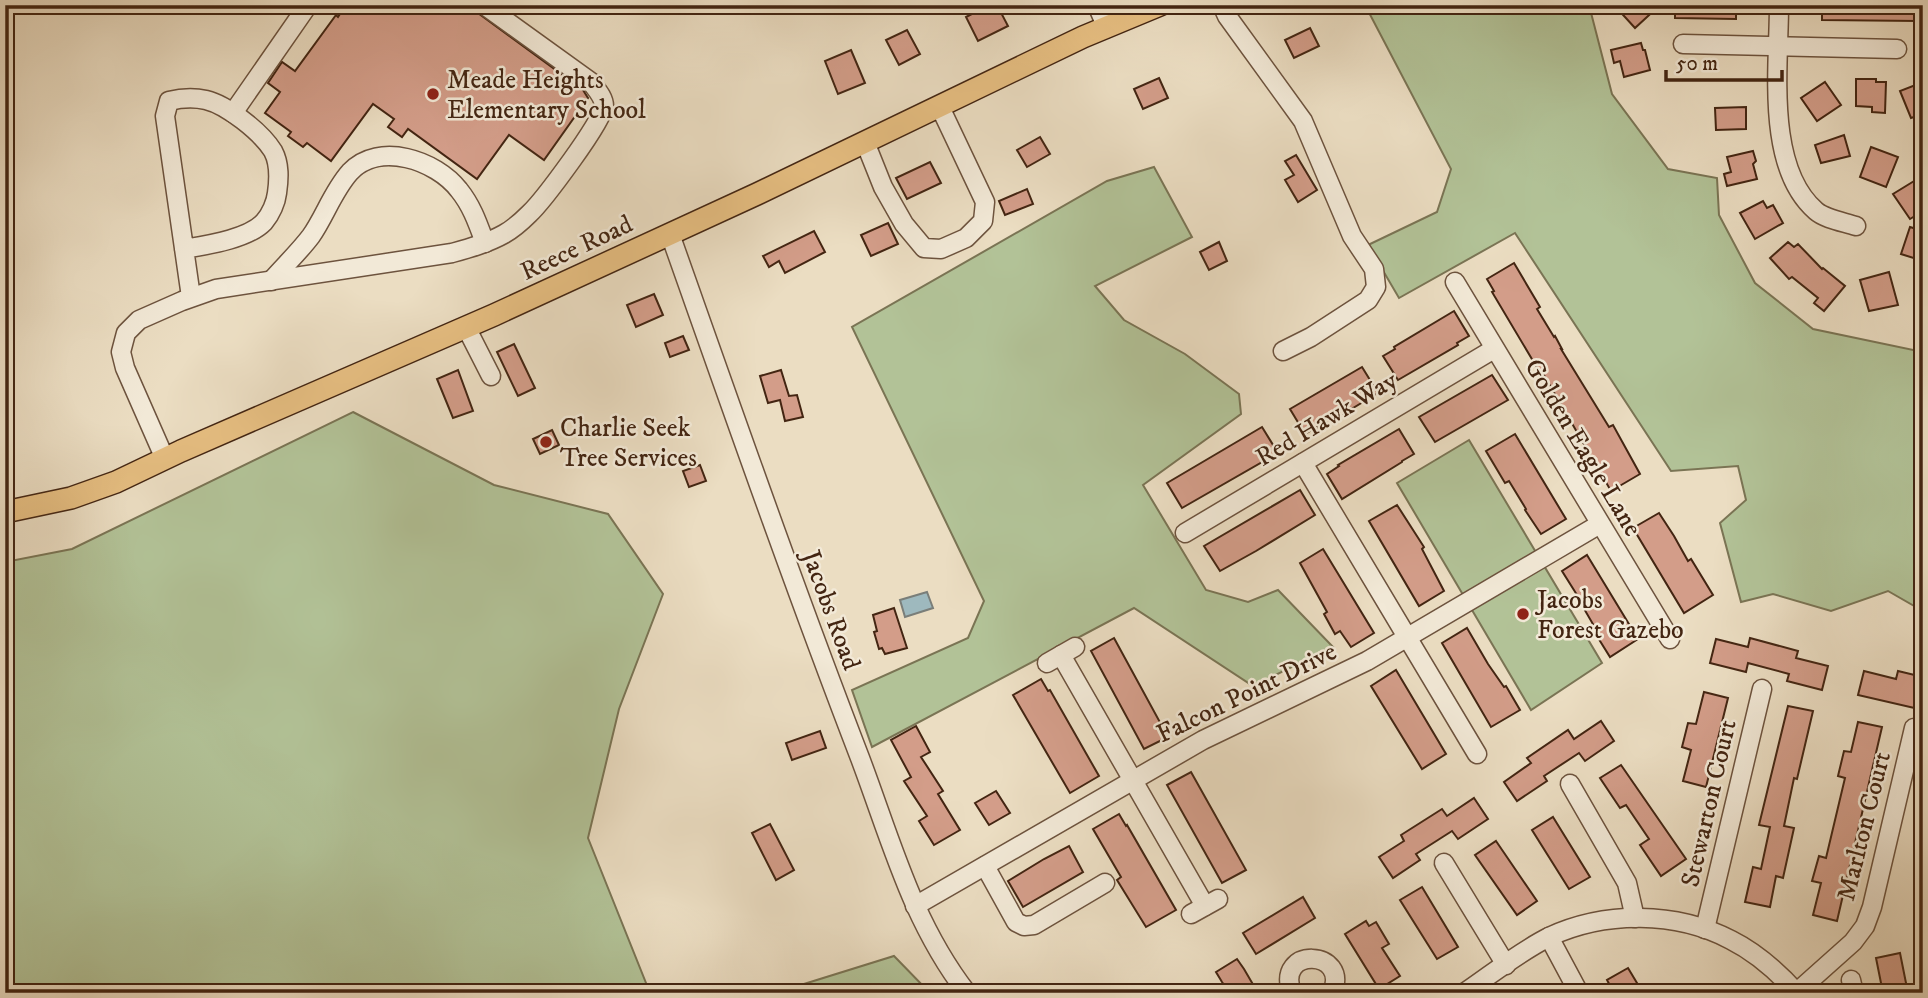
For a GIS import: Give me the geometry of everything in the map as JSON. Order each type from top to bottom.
[{"type":"main road","name":"Reece Road","points":[[5,512],[71,498],[116,482],[670,234],[1083,37],[1160,5]]},
{"type":"street","points":[[233,113],[308,5]]},
{"type":"street","points":[[165,459],[125,369],[121,352],[126,333],[139,320],[216,289],[452,253],[485,243],[505,233],[529,214],[599,120],[604,106],[600,93],[591,82],[484,5]]},
{"type":"street","points":[[1097,5],[1107,28]]},
{"type":"street","points":[[1222,5],[1227,16],[1303,121],[1352,236],[1374,269],[1376,287],[1368,300],[1311,337],[1283,351]]},
{"type":"street","points":[[1779,5],[1778,119],[1791,177],[1803,197],[1818,213],[1856,226]]},
{"type":"street","points":[[1683,44],[1897,49]]},
{"type":"street","points":[[184,249],[246,234],[264,222],[276,202],[280,175],[273,152],[256,131],[233,113],[207,100],[181,98],[169,101],[165,116],[184,249],[191,298]]},
{"type":"street","points":[[865,142],[883,187],[904,224],[924,248],[941,248],[966,238],[983,221],[985,202],[940,107]]},
{"type":"street","points":[[271,281],[311,236],[351,172],[369,158],[397,155],[431,167],[457,187],[470,204],[485,243]]},
{"type":"street","name":"Jacobs Road","points":[[670,234],[830,682],[915,906],[942,957],[967,993]]},
{"type":"street","name":"Golden Eagle Lane","points":[[1455,282],[1670,639]]},
{"type":"street","points":[[466,327],[491,376]]},
{"type":"street","name":"Red Hawk Way","points":[[1185,533],[1494,349]]},
{"type":"street","points":[[1303,463],[1477,754]]},
{"type":"street","name":"Falcon Point Drive","points":[[915,906],[1203,740],[1367,661],[1600,524]]},
{"type":"street","points":[[1061,655],[1204,906]]},
{"type":"street","name":"Stewarton Court","points":[[1705,929],[1762,689]]},
{"type":"street","name":"Marlton Court","points":[[1797,993],[1853,942],[1865,926],[1914,728]]},
{"type":"street","points":[[1570,784],[1627,883],[1635,918]]},
{"type":"street","points":[[1444,863],[1506,965]]},
{"type":"street","points":[[985,866],[1016,922],[1024,926],[1034,925],[1105,883]]},
{"type":"street","points":[[1464,993],[1549,937],[1578,926],[1635,918],[1656,919],[1705,929],[1730,939],[1776,970],[1797,993]]},
{"type":"street","points":[[1549,937],[1579,993]]},
{"type":"street","points":[[1292,993],[1289,975],[1293,967],[1308,958],[1317,958],[1332,968],[1335,986],[1332,993]]},
{"type":"green space","points":[[1365,5],[1589,5],[1612,94],[1668,169],[1717,178],[1719,215],[1755,283],[1813,329],[1923,352],[1923,611],[1888,591],[1831,611],[1773,594],[1741,602],[1720,523],[1746,500],[1738,466],[1671,471],[1515,233],[1399,298],[1368,245],[1437,212],[1451,169]]},
{"type":"green space","points":[[1154,167],[1192,237],[1095,286],[1124,320],[1185,354],[1239,394],[1241,414],[1143,485],[1206,590],[1248,602],[1278,590],[1333,647],[1253,686],[1134,608],[872,747],[852,690],[968,638],[984,601],[852,327],[1107,181]]},
{"type":"green space","points":[[353,412],[494,485],[608,514],[663,594],[619,709],[588,838],[650,993],[5,993],[5,562],[72,549]]},
{"type":"green space","points":[[1469,440],[1602,663],[1531,710],[1397,483]]},
{"type":"green space","points":[[894,956],[930,993],[775,993]]},
{"type":"water","points":[[927,592],[933,608],[905,617],[900,600]]},
{"type":"building","name":"Meade Heights Elementary School","points":[[346,5],[467,5],[583,90],[588,98],[544,160],[509,135],[477,179],[408,129],[402,137],[388,127],[394,119],[373,104],[331,161],[307,143],[303,147],[288,136],[291,132],[265,113],[280,92],[268,83],[282,62],[295,71]]},
{"type":"building","points":[[989,5],[997,5],[1008,26],[978,41],[966,17]]},
{"type":"building","points":[[1614,5],[1660,5],[1635,28]]},
{"type":"building","points":[[1675,5],[1736,5],[1736,19],[1675,18]]},
{"type":"building","points":[[1822,5],[1923,5],[1923,18],[1918,18],[1918,21],[1822,20]]},
{"type":"building","points":[[1310,28],[1319,46],[1294,58],[1285,40]]},
{"type":"building","points":[[907,30],[920,54],[899,65],[886,40]]},
{"type":"building","points":[[1641,43],[1650,70],[1624,77],[1620,61],[1614,63],[1611,50]]},
{"type":"building","points":[[851,50],[865,83],[838,94],[825,61]]},
{"type":"building","points":[[1159,78],[1168,98],[1143,109],[1134,89]]},
{"type":"building","points":[[1856,79],[1886,82],[1885,113],[1872,112],[1872,107],[1856,106]]},
{"type":"building","points":[[1825,82],[1841,105],[1817,121],[1801,98]]},
{"type":"building","points":[[1918,84],[1920,88],[1923,87],[1923,114],[1911,118],[1900,91]]},
{"type":"building","points":[[1746,107],[1746,129],[1716,130],[1715,108]]},
{"type":"building","points":[[1844,135],[1850,156],[1821,163],[1815,145]]},
{"type":"building","points":[[1040,137],[1050,154],[1027,167],[1017,150]]},
{"type":"building","points":[[1871,147],[1898,157],[1886,187],[1860,177]]},
{"type":"building","points":[[1753,151],[1757,179],[1727,186],[1724,174],[1731,172],[1727,157]]},
{"type":"building","points":[[1296,155],[1317,190],[1298,202],[1285,180],[1294,175],[1285,161]]},
{"type":"building","points":[[930,162],[941,183],[907,199],[896,178]]},
{"type":"building","points":[[1919,178],[1923,184],[1923,211],[1910,219],[1893,194]]},
{"type":"building","points":[[1027,189],[1033,204],[1005,215],[999,201]]},
{"type":"building","points":[[1763,201],[1767,208],[1773,205],[1783,223],[1755,239],[1740,213]]},
{"type":"building","points":[[888,223],[898,244],[871,256],[861,235]]},
{"type":"building","points":[[1910,227],[1923,231],[1923,261],[1901,254]]},
{"type":"building","points":[[814,231],[825,252],[785,273],[779,261],[769,267],[763,256]]},
{"type":"building","points":[[1219,242],[1227,261],[1209,270],[1200,252]]},
{"type":"building","points":[[1788,242],[1794,247],[1798,244],[1822,269],[1845,286],[1824,311],[1814,303],[1818,298],[1792,277],[1789,279],[1770,258]]},
{"type":"building","points":[[1514,263],[1540,307],[1537,309],[1609,427],[1613,425],[1640,474],[1611,491],[1492,292],[1494,291],[1487,279]]},
{"type":"building","points":[[1889,272],[1898,305],[1869,311],[1860,280]]},
{"type":"building","points":[[654,294],[663,315],[636,327],[627,305]]},
{"type":"building","points":[[1454,311],[1469,336],[1398,380],[1383,356]]},
{"type":"building","points":[[683,336],[689,350],[670,357],[665,343]]},
{"type":"building","points":[[514,344],[535,388],[518,396],[497,352]]},
{"type":"building","points":[[1362,367],[1378,393],[1305,434],[1290,409]]},
{"type":"building","points":[[458,370],[473,411],[453,418],[437,379]]},
{"type":"building","points":[[781,370],[789,396],[797,395],[803,417],[785,421],[780,400],[768,403],[760,376]]},
{"type":"building","points":[[1492,375],[1508,400],[1435,442],[1419,417]]},
{"type":"building","points":[[1262,427],[1278,453],[1182,508],[1167,483]]},
{"type":"building","points":[[1399,429],[1414,454],[1342,499],[1327,474]]},
{"type":"building","name":"Charlie Seek Tree Services","points":[[552,430],[559,445],[540,454],[533,439]]},
{"type":"building","points":[[1515,434],[1566,519],[1541,534],[1509,481],[1505,483],[1486,451]]},
{"type":"building","points":[[700,465],[706,481],[689,487],[683,471]]},
{"type":"building","points":[[1300,490],[1315,515],[1220,571],[1204,546]]},
{"type":"building","points":[[1397,505],[1424,547],[1422,549],[1444,591],[1419,606],[1369,521]]},
{"type":"building","points":[[1659,513],[1688,561],[1691,559],[1713,595],[1684,613],[1633,528]]},
{"type":"building","points":[[1323,549],[1374,633],[1351,647],[1340,631],[1335,634],[1324,614],[1327,612],[1300,563]]},
{"type":"building","points":[[1587,555],[1638,639],[1610,657],[1595,633],[1597,631],[1584,606],[1562,571]]},
{"type":"building","points":[[894,608],[907,648],[885,654],[882,648],[879,649],[873,615]]},
{"type":"building","points":[[1467,628],[1520,710],[1491,727],[1442,643]]},
{"type":"building","points":[[1114,638],[1168,737],[1144,749],[1091,651]]},
{"type":"building","points":[[1750,638],[1798,651],[1796,658],[1828,666],[1822,690],[1787,681],[1789,674],[1748,663],[1746,672],[1710,663],[1716,639],[1748,647]]},
{"type":"building","points":[[1396,670],[1446,754],[1422,769],[1371,686]]},
{"type":"building","points":[[1864,671],[1896,679],[1898,671],[1923,677],[1923,710],[1858,695]]},
{"type":"building","points":[[1041,679],[1099,776],[1070,793],[1013,695]]},
{"type":"building","points":[[1704,692],[1728,698],[1706,787],[1683,781],[1691,750],[1682,747],[1688,723],[1696,724]]},
{"type":"building","points":[[1788,706],[1813,711],[1784,826],[1794,828],[1783,878],[1776,876],[1770,907],[1745,902],[1753,867],[1761,869],[1770,827],[1759,825]]},
{"type":"building","points":[[1601,721],[1614,741],[1585,761],[1579,753],[1544,776],[1547,781],[1517,801],[1504,782],[1531,763],[1527,758],[1568,730],[1574,739]]},
{"type":"building","points":[[1858,722],[1882,727],[1837,921],[1813,915],[1821,883],[1812,881],[1819,856],[1826,858],[1845,778],[1838,776],[1844,751],[1851,752]]},
{"type":"building","points":[[916,726],[930,752],[921,757],[943,791],[938,794],[960,830],[934,845],[919,821],[927,816],[904,781],[911,777],[891,740]]},
{"type":"building","points":[[820,731],[826,748],[792,760],[786,743]]},
{"type":"building","points":[[1621,765],[1686,859],[1661,876],[1640,845],[1649,839],[1626,805],[1620,808],[1600,778]]},
{"type":"building","points":[[1191,772],[1246,870],[1222,883],[1167,785]]},
{"type":"building","points":[[996,791],[1010,813],[989,825],[975,803]]},
{"type":"building","points":[[1474,798],[1488,819],[1458,839],[1452,831],[1416,854],[1420,860],[1393,878],[1379,857],[1404,841],[1401,835],[1442,809],[1447,816]]},
{"type":"building","points":[[1119,814],[1176,910],[1146,927],[1117,880],[1121,877],[1093,829]]},
{"type":"building","points":[[1553,817],[1590,877],[1569,889],[1532,830]]},
{"type":"building","points":[[770,824],[794,870],[776,880],[752,833]]},
{"type":"building","points":[[1496,841],[1537,901],[1517,915],[1475,855]]},
{"type":"building","points":[[1069,846],[1083,872],[1023,907],[1008,881]]},
{"type":"building","points":[[1422,887],[1458,947],[1437,959],[1400,900]]},
{"type":"building","points":[[1303,897],[1315,918],[1256,954],[1243,933]]},
{"type":"building","points":[[1366,921],[1369,926],[1376,922],[1389,944],[1382,948],[1400,976],[1379,989],[1345,934]]},
{"type":"building","points":[[1900,953],[1908,993],[1883,993],[1876,958]]},
{"type":"building","points":[[1237,959],[1258,993],[1230,993],[1222,982],[1216,972]]},
{"type":"building","points":[[1628,968],[1643,993],[1614,993],[1607,980]]},
{"type":"place","name":"Meade Heights Elementary School","points":[[433,94]]},
{"type":"place","name":"Charlie Seek Tree Services","points":[[546,442]]},
{"type":"place","name":"Jacobs Forest Gazebo","points":[[1523,614]]}]
